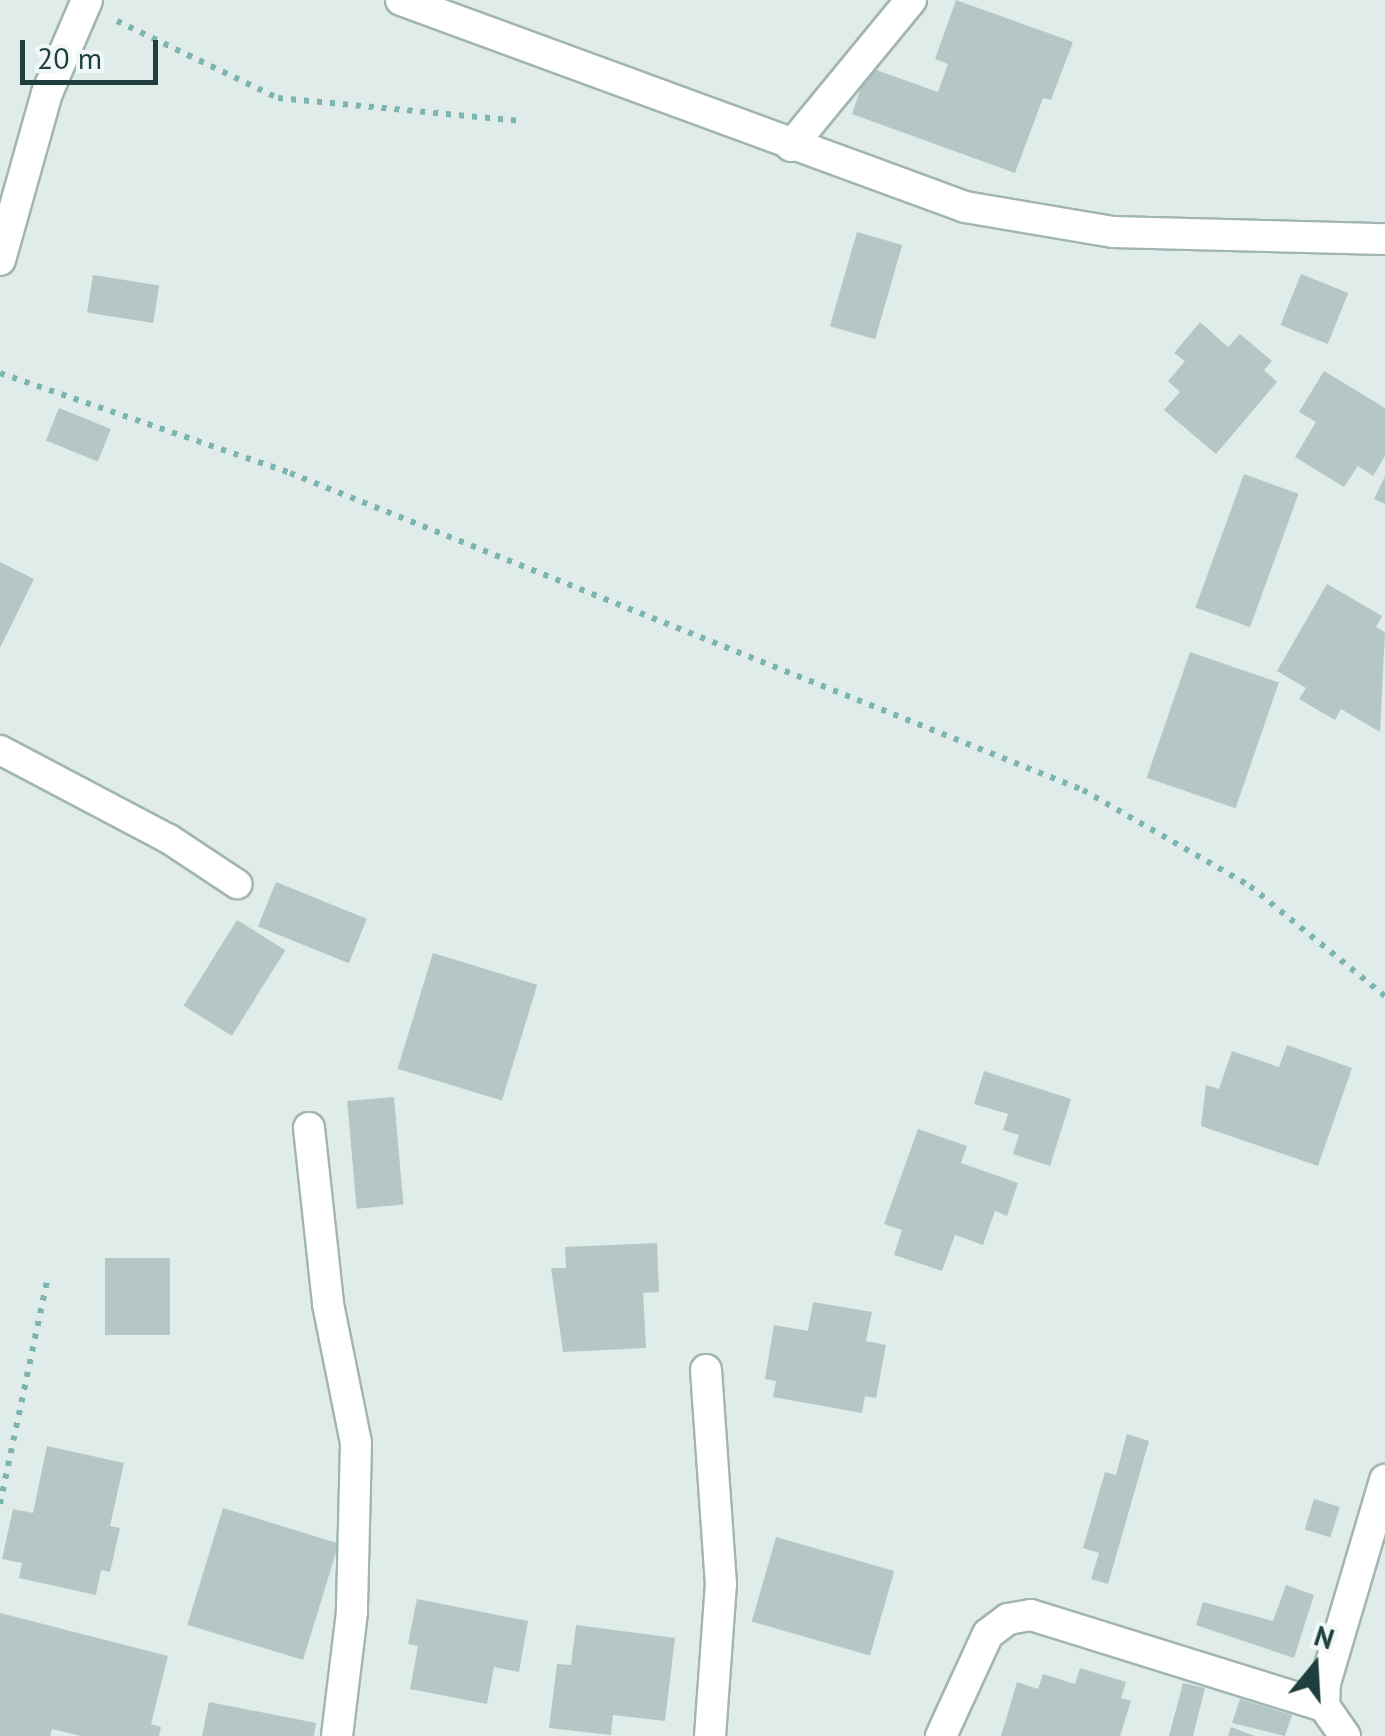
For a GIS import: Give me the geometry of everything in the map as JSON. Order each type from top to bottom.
[{"type":"street","points":[[401,0],[966,207],[1113,232],[1385,239]]},
{"type":"street","points":[[791,146],[911,0]]},
{"type":"street","points":[[0,260],[47,93],[86,2]]},
{"type":"street","points":[[308,1128],[328,1304],[356,1442],[352,1612],[337,1736]]},
{"type":"street","points":[[706,1370],[721,1582],[710,1736]]},
{"type":"street","points":[[1324,1706],[1385,1480]]},
{"type":"street","points":[[941,1736],[988,1634],[1008,1619],[1031,1615],[1324,1706],[1345,1736]]},
{"type":"lane","points":[[0,750],[169,839],[237,884]]},
{"type":"path","points":[[86,2],[278,98],[522,122]]},
{"type":"path","points":[[0,373],[308,480],[1083,790],[1250,886],[1385,996]]},
{"type":"path","points":[[0,1504],[48,1277]]},
{"type":"building","points":[[956,0],[1073,42],[1051,100],[1043,98],[1015,173],[852,114],[868,67],[938,92],[948,64],[935,59]]},
{"type":"building","points":[[857,232],[902,245],[875,339],[830,326]]},
{"type":"building","points":[[1301,274],[1348,293],[1328,344],[1280,325]]},
{"type":"building","points":[[93,275],[159,285],[153,323],[87,313]]},
{"type":"building","points":[[1200,322],[1228,347],[1240,334],[1272,361],[1264,370],[1277,382],[1216,454],[1164,410],[1180,392],[1168,381],[1185,361],[1174,353]]},
{"type":"building","points":[[1324,371],[1385,408],[1385,456],[1373,476],[1358,466],[1344,487],[1295,457],[1316,422],[1299,412]]},
{"type":"building","points":[[59,408],[111,429],[98,461],[46,440]]},
{"type":"building","points":[[1244,474],[1299,494],[1250,627],[1195,607]]},
{"type":"building","points":[[1385,476],[1385,504],[1374,499]]},
{"type":"building","points":[[0,562],[34,579],[0,648]]},
{"type":"building","points":[[1327,584],[1382,616],[1376,627],[1385,632],[1380,732],[1341,709],[1335,720],[1299,699],[1306,688],[1277,671]]},
{"type":"building","points":[[1190,652],[1279,683],[1236,808],[1147,778]]},
{"type":"building","points":[[276,882],[367,919],[349,963],[258,927]]},
{"type":"building","points":[[237,920],[285,950],[232,1036],[183,1006]]},
{"type":"building","points":[[433,953],[537,985],[502,1101],[398,1069]]},
{"type":"building","points":[[1287,1045],[1352,1068],[1318,1166],[1201,1126],[1206,1085],[1219,1089],[1232,1051],[1279,1067]]},
{"type":"building","points":[[984,1071],[1071,1099],[1050,1166],[1013,1154],[1019,1135],[1003,1130],[1008,1114],[974,1104]]},
{"type":"building","points":[[394,1097],[403,1205],[357,1209],[347,1101]]},
{"type":"building","points":[[918,1129],[967,1146],[961,1163],[1018,1183],[1007,1216],[995,1211],[983,1245],[955,1235],[942,1271],[894,1255],[902,1230],[884,1224]]},
{"type":"building","points":[[657,1243],[659,1292],[643,1293],[646,1348],[563,1352],[551,1268],[566,1268],[565,1247]]},
{"type":"building","points":[[105,1258],[170,1258],[170,1335],[105,1335]]},
{"type":"building","points":[[813,1302],[872,1312],[866,1341],[886,1345],[876,1398],[865,1396],[862,1413],[773,1397],[776,1381],[765,1379],[774,1325],[808,1331]]},
{"type":"building","points":[[1127,1434],[1149,1441],[1108,1584],[1091,1579],[1099,1553],[1083,1548],[1105,1472],[1116,1475]]},
{"type":"building","points":[[47,1446],[124,1463],[110,1526],[120,1528],[110,1572],[101,1570],[96,1595],[19,1578],[22,1563],[2,1559],[13,1509],[33,1513]]},
{"type":"building","points":[[1314,1499],[1340,1507],[1330,1537],[1305,1530]]},
{"type":"building","points":[[223,1508],[339,1543],[303,1660],[187,1625]]},
{"type":"building","points":[[776,1537],[894,1571],[870,1655],[752,1622]]},
{"type":"building","points":[[1286,1585],[1314,1595],[1294,1658],[1196,1625],[1203,1602],[1273,1621]]},
{"type":"building","points":[[417,1599],[528,1621],[519,1672],[494,1667],[487,1704],[410,1689],[418,1646],[408,1644]]},
{"type":"building","points":[[0,1613],[168,1656],[151,1724],[161,1727],[159,1736],[81,1736],[52,1729],[50,1736],[0,1736]]},
{"type":"building","points":[[576,1625],[675,1638],[665,1721],[613,1715],[611,1735],[549,1728],[557,1664],[571,1665]]},
{"type":"building","points":[[1080,1668],[1126,1682],[1121,1698],[1131,1701],[1120,1736],[1001,1736],[1017,1682],[1038,1689],[1043,1674],[1075,1684]]},
{"type":"building","points":[[1183,1683],[1205,1688],[1193,1736],[1169,1736]]},
{"type":"building","points":[[1240,1699],[1292,1715],[1285,1736],[1232,1723]]},
{"type":"building","points":[[209,1702],[316,1723],[314,1736],[202,1736]]},
{"type":"building","points":[[1231,1727],[1255,1736],[1228,1736]]}]
